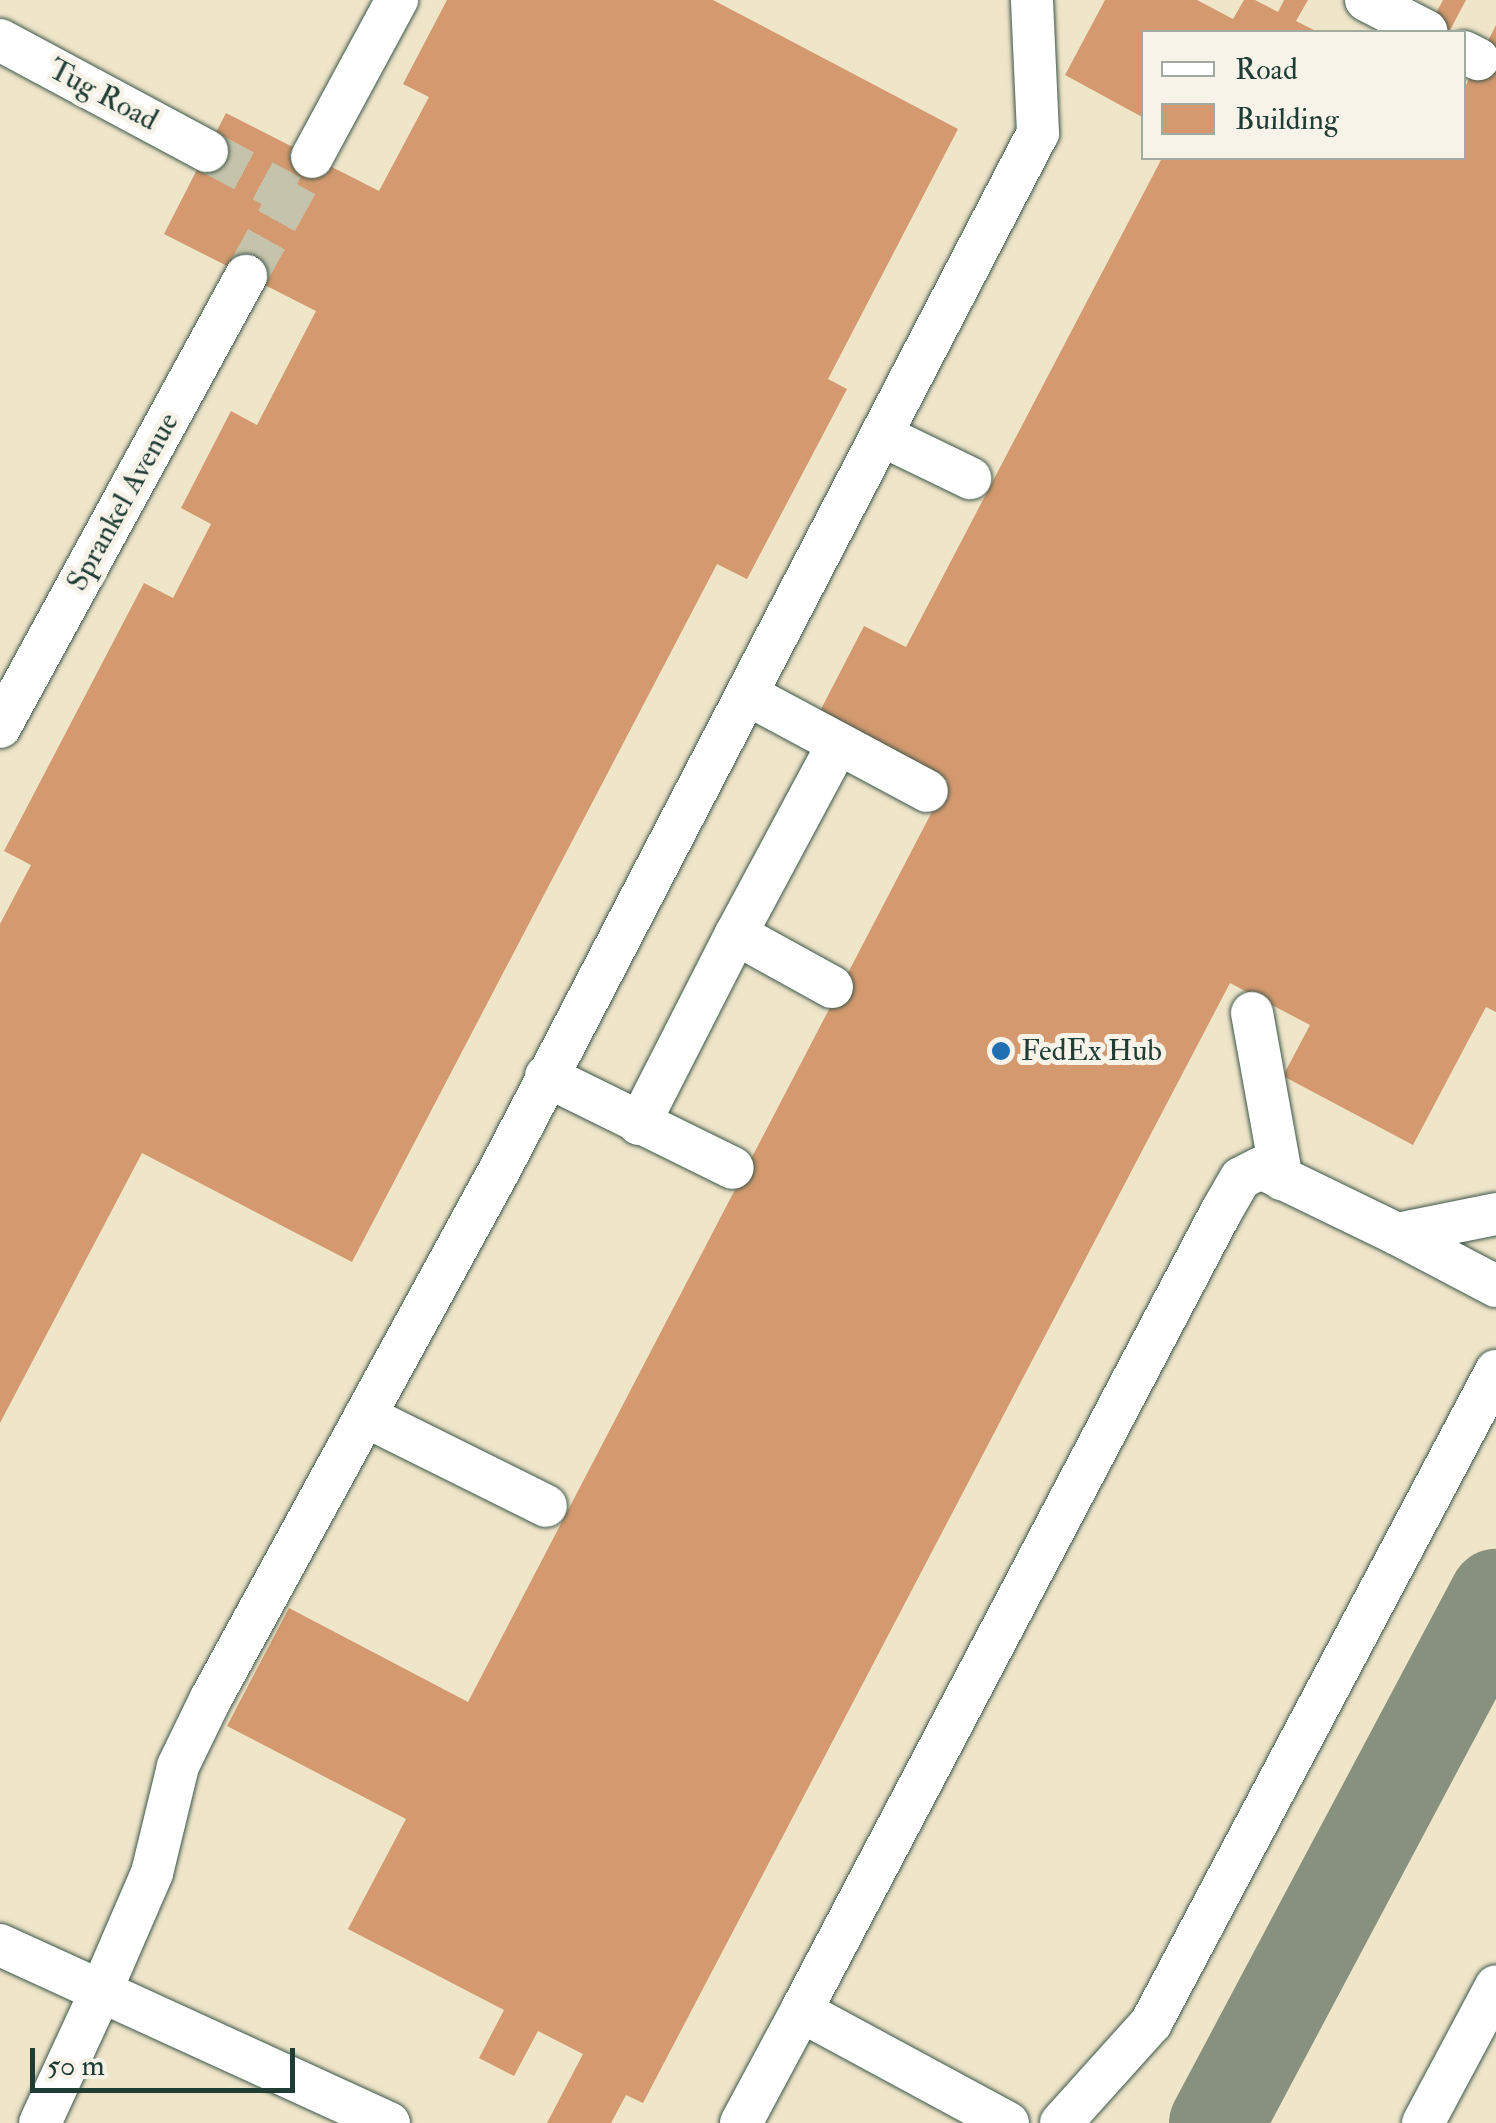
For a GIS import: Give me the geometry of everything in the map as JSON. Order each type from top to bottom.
[{"type":"street","points":[[312,156],[397,0]]},
{"type":"street","points":[[40,2123],[152,1873],[178,1766],[748,695],[1038,133],[1032,0]]},
{"type":"street","points":[[1375,2],[1423,30]]},
{"type":"street","name":"Tug Road","points":[[0,40],[207,151]]},
{"type":"street","name":"Sprankel Avenue","points":[[0,727],[12,676],[246,276]]},
{"type":"street","points":[[883,436],[970,478]]},
{"type":"street","points":[[748,695],[928,791]]},
{"type":"street","points":[[639,1124],[838,744]]},
{"type":"street","points":[[736,934],[832,987]]},
{"type":"street","points":[[1252,1012],[1282,1178]]},
{"type":"street","points":[[546,1076],[733,1168]]},
{"type":"street","points":[[741,2123],[1241,1178],[1261,1168],[1496,1286]]},
{"type":"street","points":[[1397,1234],[1496,1214]]},
{"type":"street","points":[[1061,2123],[1151,2024],[1496,1371]]},
{"type":"street","points":[[365,1416],[546,1506]]},
{"type":"street","points":[[0,1946],[389,2123]]},
{"type":"street","points":[[1424,2123],[1496,1986]]},
{"type":"street","points":[[801,2012],[1008,2123]]},
{"type":"building","points":[[447,0],[713,0],[958,129],[828,379],[847,389],[747,579],[717,564],[352,1262],[142,1153],[0,1423],[0,924],[31,865],[4,851],[144,583],[173,598],[211,524],[181,508],[231,411],[257,425],[316,311],[164,234],[226,113],[379,191],[429,97],[403,84]]},
{"type":"building","points":[[1105,0],[1197,0],[1233,19],[1244,0],[1255,0],[1278,12],[1284,0],[1308,0],[1296,21],[1314,30],[1141,30],[1141,116],[1065,75]]},
{"type":"building","points":[[1443,0],[1466,0],[1450,30],[1427,30]]},
{"type":"building","name":"FedEx Hub","points":[[1496,25],[1496,1012],[1486,1007],[1413,1145],[1283,1076],[1310,1025],[1230,983],[643,2103],[626,2095],[611,2123],[547,2123],[583,2054],[538,2031],[514,2076],[479,2058],[504,2010],[348,1929],[406,1819],[227,1726],[289,1608],[468,1702],[948,781],[819,713],[864,626],[906,647],[1161,160],[1466,160],[1466,85]]},
{"type":"taxiway","points":[[1216,2123],[1496,1596]]},
{"type":"tunnel","points":[[207,151],[291,196]]},
{"type":"tunnel","points":[[246,276],[312,157]]},
{"type":"place","name":"FedEx Hub","points":[[1001,1051]]}]
